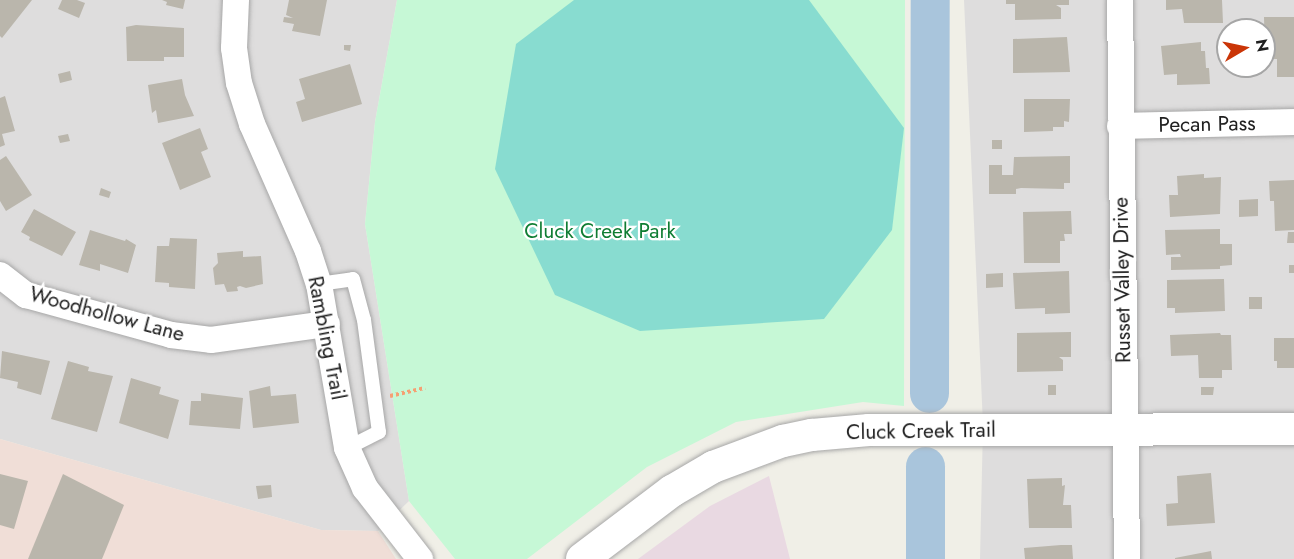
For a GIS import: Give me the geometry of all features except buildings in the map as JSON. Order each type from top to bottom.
[{"type":"street","name":"Rambling Trail","points":[[236,0],[234,48],[239,83],[252,124],[320,284],[346,448],[365,488],[420,559]]},
{"type":"street","name":"Russet Valley Drive","points":[[1120,0],[1127,559]]},
{"type":"street","name":"Pecan Pass","points":[[1120,126],[1294,122]]},
{"type":"street","name":"Woodhollow Lane","points":[[0,275],[26,295],[171,335],[211,340],[327,324]]},
{"type":"street","name":"Cluck Creek Trail","points":[[582,559],[672,491],[713,467],[783,441],[869,430],[1294,429]]},
{"type":"lane","points":[[320,284],[352,279],[364,320],[379,432],[346,448]]},
{"type":"path","points":[[375,399],[425,388]]},
{"type":"shaded area","points":[[0,0],[397,0],[375,122],[365,224],[409,501],[378,531],[321,530],[0,439]]},
{"type":"shaded area","points":[[964,0],[1294,0],[1294,559],[980,559],[983,425]]},
{"type":"shaded area","points":[[0,439],[321,530],[378,531],[396,559],[0,559]]},
{"type":"shaded area","points":[[769,476],[790,559],[638,559],[710,506]]},
{"type":"green space","name":"Cluck Creek Park","points":[[397,0],[905,0],[904,406],[863,402],[736,422],[647,467],[527,559],[455,559],[409,501],[365,224],[375,122]]},
{"type":"green space","points":[[574,0],[809,0],[904,128],[892,230],[824,319],[640,331],[555,295],[495,169],[516,44]]},
{"type":"waterway","points":[[929,393],[930,0]]},
{"type":"waterway","points":[[925,466],[925,559]]}]
